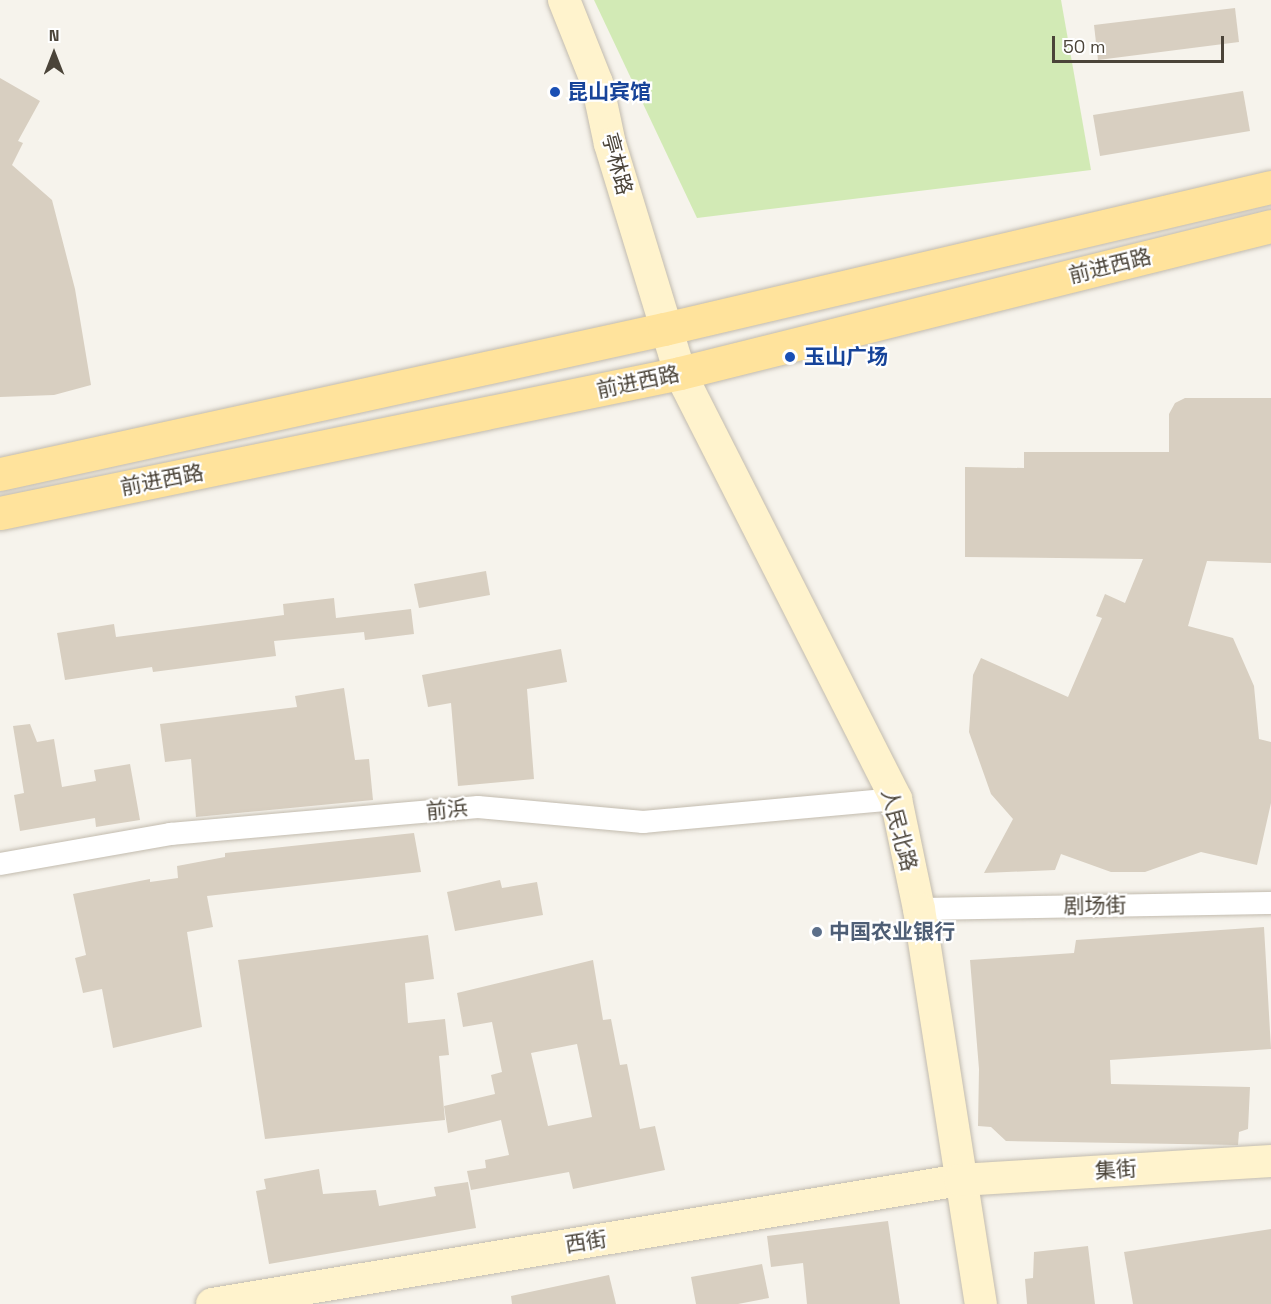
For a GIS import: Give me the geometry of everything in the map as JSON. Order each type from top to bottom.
[{"type":"main road","name":"亭林路","points":[[564,0],[597,83],[610,144],[664,329]]},
{"type":"main road","name":"前进西路","points":[[0,474],[664,329],[1271,187]]},
{"type":"main road","name":"前进西路","points":[[0,513],[680,374],[1271,226]]},
{"type":"main road","name":"人民北路","points":[[664,329],[680,374],[896,799],[919,909],[981,1304]]},
{"type":"main road","name":"集街","points":[[960,1180],[1271,1161]]},
{"type":"main road","name":"西街","points":[[212,1304],[960,1180]]},
{"type":"street","name":"前浜","points":[[0,864],[170,834],[478,807],[643,822],[896,799]]},
{"type":"street","name":"剧场街","points":[[919,909],[1271,903]]},
{"type":"green space","points":[[594,0],[1061,0],[1091,170],[697,218]]},
{"type":"building","points":[[1235,8],[1239,42],[1098,60],[1094,25]]},
{"type":"building","points":[[0,78],[40,101],[18,141],[23,143],[12,165],[52,200],[75,289],[91,385],[54,395],[0,397]]},
{"type":"building","points":[[1243,91],[1250,131],[1100,156],[1093,115]]},
{"type":"building","points":[[1185,398],[1271,398],[1271,563],[1207,561],[1188,626],[1233,638],[1254,686],[1259,739],[1271,742],[1271,803],[1257,865],[1201,852],[1145,872],[1111,872],[1061,854],[1055,870],[984,873],[1013,819],[991,794],[969,732],[973,675],[981,658],[1068,697],[1102,618],[1096,616],[1105,594],[1125,603],[1143,559],[965,557],[965,467],[1024,468],[1024,452],[1169,452],[1169,414],[1175,403]]},
{"type":"building","points":[[486,571],[490,595],[419,608],[414,584]]},
{"type":"building","points":[[334,598],[336,618],[411,609],[414,634],[365,640],[364,632],[274,641],[276,656],[153,672],[152,667],[65,680],[57,633],[114,624],[116,637],[284,615],[283,604]]},
{"type":"building","points":[[561,649],[567,682],[527,689],[534,779],[458,786],[451,703],[428,707],[422,675]]},
{"type":"building","points":[[344,688],[355,760],[369,759],[373,800],[196,817],[191,759],[165,762],[160,724],[297,707],[295,696]]},
{"type":"building","points":[[30,724],[37,742],[54,739],[62,787],[96,781],[94,770],[130,764],[140,820],[96,827],[95,818],[20,831],[14,795],[24,793],[13,726]]},
{"type":"building","points":[[414,833],[421,872],[207,896],[213,927],[187,932],[202,1027],[113,1048],[102,989],[83,993],[75,958],[86,955],[73,894],[150,879],[150,882],[178,878],[177,866],[225,857],[225,853]]},
{"type":"building","points":[[500,880],[502,888],[537,882],[543,915],[455,931],[447,892]]},
{"type":"building","points":[[1264,927],[1271,1049],[1110,1060],[1111,1084],[1250,1087],[1248,1129],[1239,1132],[1238,1145],[1006,1141],[991,1127],[978,1126],[979,1069],[970,960],[1074,953],[1076,940]]},
{"type":"building","points":[[428,935],[434,979],[405,983],[408,1023],[445,1019],[449,1055],[439,1056],[445,1120],[265,1139],[238,960]]},
{"type":"building","points":[[593,960],[603,1020],[611,1019],[620,1065],[627,1064],[640,1129],[655,1126],[665,1170],[573,1189],[569,1172],[471,1190],[467,1171],[486,1168],[485,1160],[509,1155],[501,1120],[448,1133],[444,1106],[495,1094],[491,1075],[502,1072],[492,1022],[463,1027],[457,993]],"holes":[[[577,1044],[592,1117],[548,1126],[531,1053]]]},
{"type":"building","points":[[319,1169],[323,1194],[376,1190],[379,1206],[436,1196],[434,1187],[468,1182],[476,1228],[269,1264],[256,1191],[266,1189],[264,1179]]},
{"type":"building","points":[[888,1221],[900,1304],[807,1304],[803,1263],[771,1267],[767,1236]]},
{"type":"building","points":[[1271,1229],[1271,1304],[1133,1304],[1124,1252]]},
{"type":"building","points":[[1088,1246],[1095,1304],[1027,1304],[1025,1279],[1033,1278],[1034,1252]]},
{"type":"building","points":[[762,1264],[769,1298],[738,1304],[696,1304],[691,1277]]},
{"type":"building","points":[[609,1275],[616,1304],[512,1304],[511,1296]]},
{"type":"place","name":"昆山宾馆","points":[[555,92]]},
{"type":"place","name":"玉山广场","points":[[790,357]]},
{"type":"place","name":"中国农业银行","points":[[817,932]]}]
